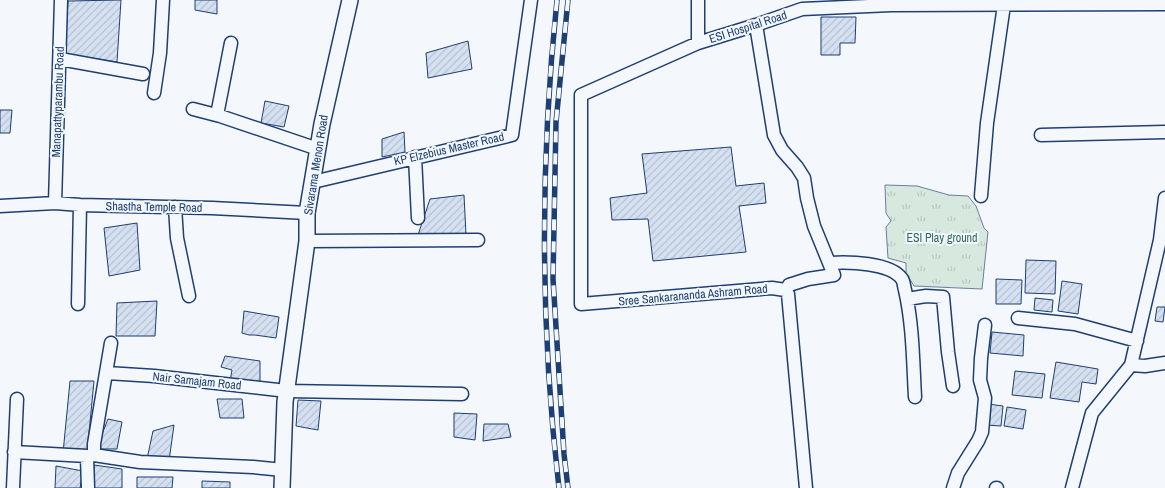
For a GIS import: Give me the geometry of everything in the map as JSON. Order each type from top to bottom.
[{"type":"street","name":"Manapattyparambu Road","points":[[55,203],[62,0]]},
{"type":"street","points":[[154,93],[160,52],[163,0]]},
{"type":"street","name":"Sivarama Menon Road","points":[[282,488],[287,391],[307,242],[308,213],[322,124],[350,0]]},
{"type":"street","name":"KP Elzebius Master Road","points":[[313,182],[512,134],[531,0]]},
{"type":"street","points":[[698,0],[698,42]]},
{"type":"street","name":"ESI Hospital Road","points":[[581,304],[581,95],[698,42],[802,9],[892,3],[1004,5],[1165,4]]},
{"type":"street","points":[[981,196],[986,123],[1004,5]]},
{"type":"street","points":[[756,25],[774,135],[782,150],[798,167],[804,178],[814,226],[834,275],[789,284]]},
{"type":"street","points":[[218,115],[231,43]]},
{"type":"street","points":[[60,59],[143,74]]},
{"type":"street","points":[[193,109],[218,115],[318,149]]},
{"type":"street","points":[[1041,136],[1165,132]]},
{"type":"street","points":[[415,158],[418,218]]},
{"type":"street","points":[[1072,488],[1092,413],[1131,365],[1160,240],[1165,198]]},
{"type":"street","name":"Shastha Temple Road","points":[[0,206],[55,203],[308,213]]},
{"type":"street","points":[[78,304],[80,205]]},
{"type":"street","points":[[175,207],[177,238],[189,296]]},
{"type":"street","points":[[307,242],[478,240]]},
{"type":"street","points":[[830,264],[846,262],[864,264],[892,271],[902,280],[907,299],[914,364],[915,397]]},
{"type":"street","name":"Sree Sankarananda Ashram Road","points":[[581,304],[772,288],[785,290],[788,294],[806,488]]},
{"type":"street","points":[[907,299],[926,296],[943,298],[953,386]]},
{"type":"street","points":[[1018,318],[1074,324],[1137,341]]},
{"type":"street","points":[[953,488],[958,473],[982,432],[986,398],[980,380],[985,325]]},
{"type":"street","points":[[111,343],[94,444],[94,455],[140,462],[283,470]]},
{"type":"street","points":[[1131,365],[1145,366],[1165,363]]},
{"type":"street","name":"Nair Samajam Road","points":[[106,373],[154,376],[287,391]]},
{"type":"street","points":[[287,391],[462,394]]},
{"type":"street","points":[[13,488],[17,400]]},
{"type":"street","points":[[14,452],[87,456],[88,488]]},
{"type":"green space","name":"ESI Play ground","points":[[885,185],[917,186],[949,195],[968,196],[976,206],[984,228],[988,232],[982,289],[914,286],[906,273],[906,263],[888,258],[886,227],[891,221],[886,213]]},
{"type":"building","points":[[121,0],[117,62],[65,54],[68,1]]},
{"type":"building","points":[[195,0],[217,0],[217,14],[195,10]]},
{"type":"building","points":[[821,17],[856,17],[855,43],[840,43],[840,55],[821,55]]},
{"type":"building","points":[[468,41],[472,69],[428,78],[426,53]]},
{"type":"building","points":[[265,101],[289,106],[284,127],[261,123]]},
{"type":"building","points":[[0,110],[12,110],[10,133],[0,133]]},
{"type":"building","points":[[404,132],[405,152],[382,157],[382,139]]},
{"type":"building","points":[[731,147],[736,186],[764,183],[766,203],[739,206],[746,252],[653,261],[648,219],[612,220],[610,198],[647,193],[642,154]]},
{"type":"building","points":[[464,195],[466,235],[418,235],[430,199]]},
{"type":"building","points":[[137,223],[140,270],[109,276],[104,228]]},
{"type":"building","points":[[1026,260],[1056,261],[1055,294],[1025,293]]},
{"type":"building","points":[[996,279],[1022,280],[1021,304],[996,304]]},
{"type":"building","points":[[1062,281],[1082,284],[1078,314],[1058,311]]},
{"type":"building","points":[[1035,298],[1053,300],[1052,312],[1034,310]]},
{"type":"building","points":[[157,301],[155,336],[116,336],[117,303]]},
{"type":"building","points":[[1157,307],[1165,307],[1163,322],[1155,321]]},
{"type":"building","points":[[244,311],[279,317],[276,338],[242,333]]},
{"type":"building","points":[[992,332],[1024,335],[1023,356],[990,353]]},
{"type":"building","points":[[225,356],[260,361],[260,386],[230,381],[232,370],[221,367]]},
{"type":"building","points":[[1056,362],[1098,369],[1096,384],[1082,382],[1079,402],[1050,398]]},
{"type":"building","points":[[1015,371],[1045,374],[1042,398],[1012,395]]},
{"type":"building","points":[[70,381],[94,381],[87,454],[63,453]]},
{"type":"building","points":[[217,399],[242,399],[244,418],[220,418]]},
{"type":"building","points":[[298,400],[321,401],[318,430],[296,426]]},
{"type":"building","points":[[988,404],[1003,406],[1001,426],[986,425]]},
{"type":"building","points":[[1007,407],[1026,410],[1023,429],[1004,426]]},
{"type":"building","points":[[454,413],[477,414],[475,440],[454,437]]},
{"type":"building","points":[[108,419],[122,422],[117,449],[96,449]]},
{"type":"building","points":[[484,424],[508,424],[511,437],[483,441]]},
{"type":"building","points":[[174,425],[169,461],[147,459],[153,431]]},
{"type":"building","points":[[94,465],[122,469],[122,488],[93,488]]},
{"type":"building","points":[[56,466],[83,471],[80,488],[55,488]]},
{"type":"building","points":[[137,477],[173,477],[172,488],[137,488]]},
{"type":"building","points":[[202,481],[230,482],[230,488],[202,488]]},
{"type":"railway","points":[[557,0],[547,122],[544,244],[548,366],[559,488]]},
{"type":"railway","points":[[568,0],[556,122],[553,279],[564,454],[568,488]]}]
